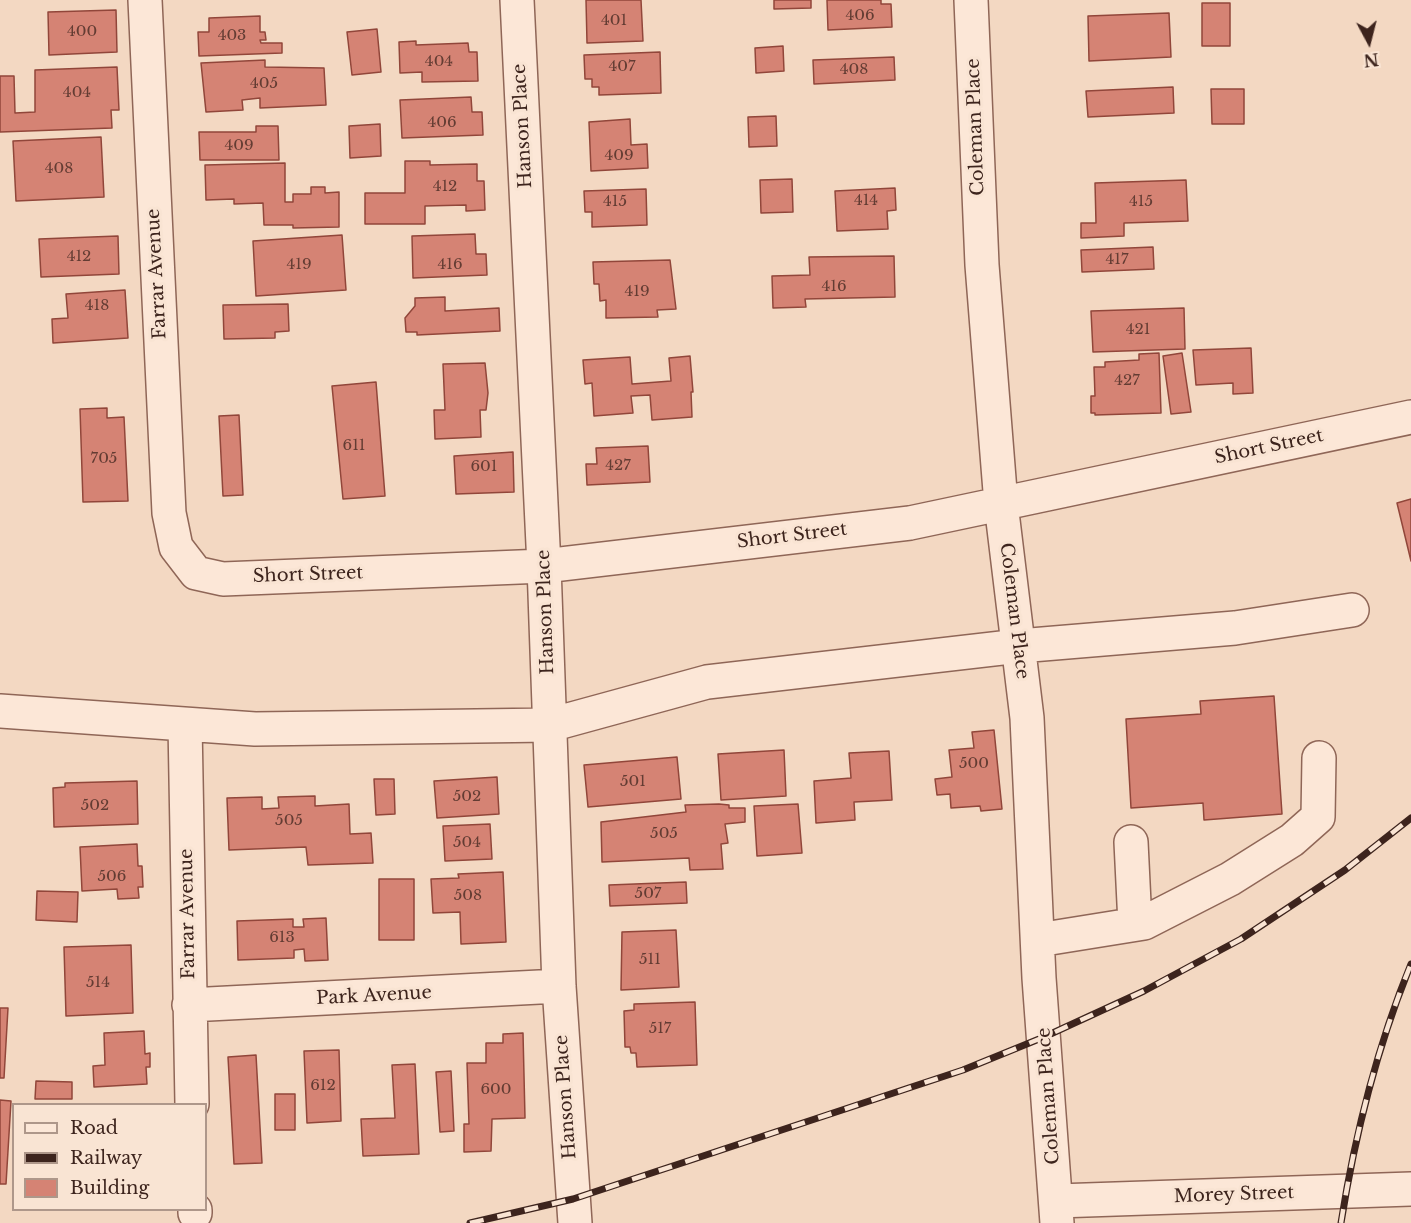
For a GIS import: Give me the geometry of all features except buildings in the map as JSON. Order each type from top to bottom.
[{"type":"street","name":"Farrar Avenue","points":[[145,0],[169,513],[176,547]]},
{"type":"street","name":"Hanson Place","points":[[517,0],[544,566],[559,986],[575,1223]]},
{"type":"street","name":"Coleman Place","points":[[971,0],[982,265],[1001,504],[1027,718],[1038,940],[1057,1212]]},
{"type":"street","name":"Short Street","points":[[176,547],[196,573],[223,579],[544,566],[910,522],[1411,417]]},
{"type":"street","points":[[0,711],[255,729],[550,725],[707,682],[1018,646],[1235,628],[1352,610]]},
{"type":"street","name":"Farrar Avenue","points":[[185,724],[192,1103]]},
{"type":"street","points":[[1038,940],[1144,923],[1230,879],[1292,840],[1318,817],[1319,758]]},
{"type":"street","points":[[1131,842],[1136,924]]},
{"type":"street","name":"Park Avenue","points":[[189,1005],[559,986]]},
{"type":"street","name":"Morey Street","points":[[1057,1212],[1411,1189]]},
{"type":"railway","points":[[470,1223],[573,1199],[963,1070],[1044,1037],[1144,991],[1241,939],[1345,870],[1411,818]]},
{"type":"railway","points":[[1341,1223],[1368,1091],[1411,964]]}]
